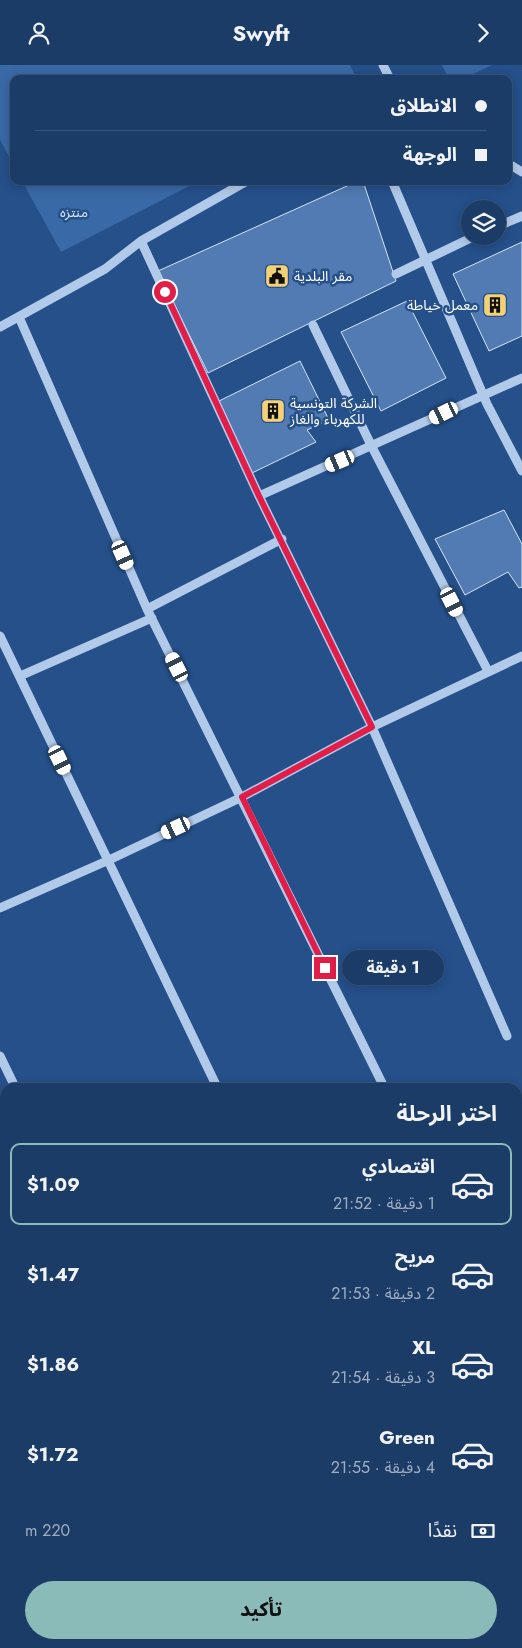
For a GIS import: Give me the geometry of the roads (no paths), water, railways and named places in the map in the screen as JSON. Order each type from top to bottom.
[{"type":"street","points":[[0,327],[105,269],[141,241],[240,185]]},
{"type":"street","points":[[394,185],[424,260],[483,394],[522,471]]},
{"type":"street","points":[[506,222],[522,215]]},
{"type":"street","points":[[141,241],[259,496],[282,539],[372,727],[507,1036]]},
{"type":"street","points":[[396,273],[461,243]]},
{"type":"street","points":[[19,317],[152,618],[382,1083]]},
{"type":"street","points":[[312,325],[372,447],[488,671]]},
{"type":"street","points":[[259,496],[372,447],[483,394],[522,378]]},
{"type":"street","points":[[148,609],[282,539]]},
{"type":"street","points":[[20,676],[152,618]]},
{"type":"street","points":[[0,636],[215,1083]]},
{"type":"street","points":[[0,908],[109,860],[242,797],[372,727],[522,656]]},
{"type":"street","points":[[0,1055],[13,1083]]},
{"type":"place","name":"مقر البلدية","points":[[277,276]]},
{"type":"place","name":"معمل خياطة","points":[[495,305]]},
{"type":"place","name":"الشركة التونسية للكهرباء والغاز","points":[[273,411]]},
{"type":"park label","name":"منتزه","points":[[74,212]]}]
